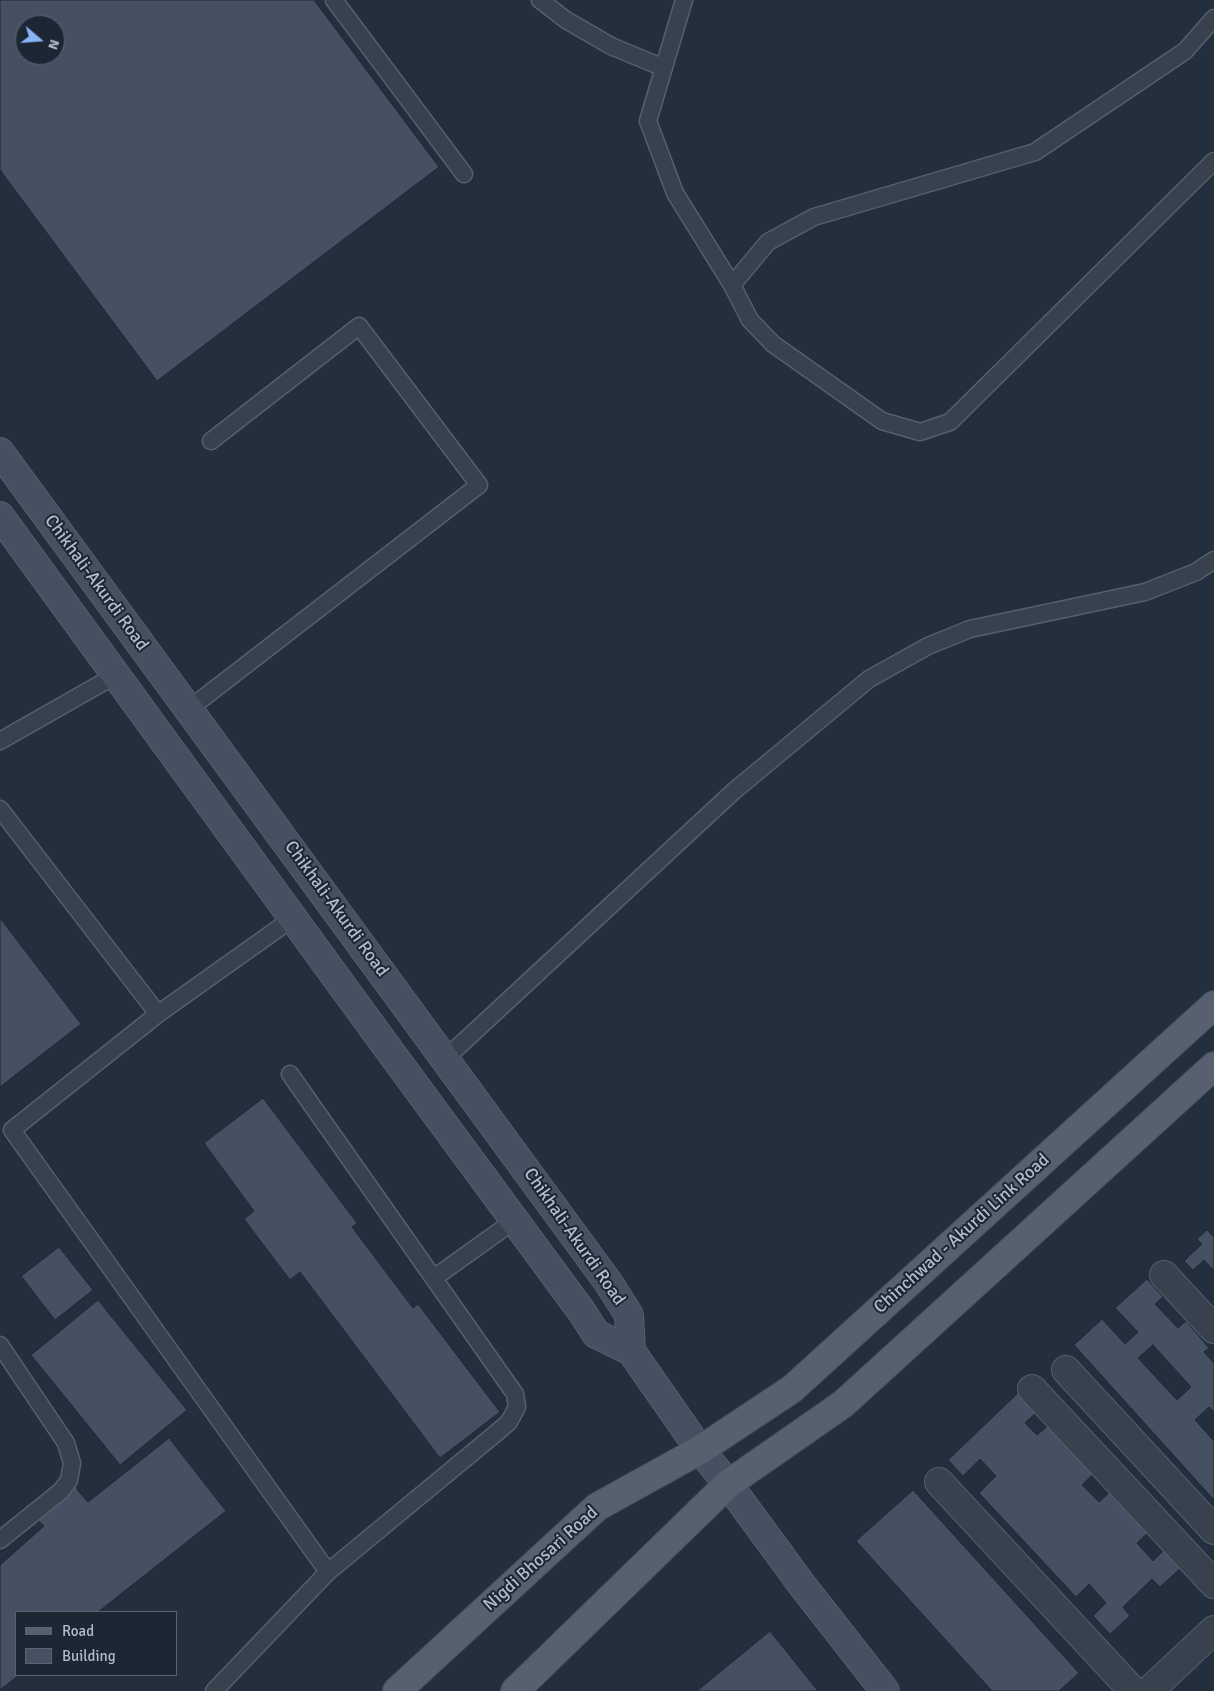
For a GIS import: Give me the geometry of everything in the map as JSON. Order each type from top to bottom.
[{"type":"main road","name":"Chikhali-Akurdi Road","points":[[0,452],[619,1298],[630,1315],[631,1351],[596,1334],[582,1312],[0,516]]},
{"type":"main road","name":"Chinchwad - Akurdi Link Road","points":[[700,1450],[792,1389],[1214,1005]]},
{"type":"main road","points":[[515,1691],[728,1484],[843,1404],[1214,1066]]},
{"type":"main road","points":[[631,1351],[700,1450],[728,1484],[802,1585],[886,1691]]},
{"type":"main road","name":"Nigdi Bhosari Road","points":[[397,1691],[597,1507],[700,1450]]},
{"type":"street","points":[[1164,1275],[1214,1330]]},
{"type":"street","points":[[1066,1370],[1214,1530]]},
{"type":"street","points":[[1032,1389],[1214,1584]]},
{"type":"street","points":[[939,1482],[1133,1691]]},
{"type":"street","points":[[1149,1691],[1214,1630]]},
{"type":"lane","points":[[334,0],[464,174]]},
{"type":"lane","points":[[540,0],[566,20],[611,46],[664,68]]},
{"type":"lane","points":[[684,0],[648,121],[676,193],[732,285],[750,320],[773,344],[882,421],[920,432],[950,422],[1214,161]]},
{"type":"lane","points":[[732,285],[768,242],[814,217],[1035,152],[1186,51],[1214,18]]},
{"type":"lane","points":[[189,709],[479,485],[359,326],[211,441]]},
{"type":"lane","points":[[445,1059],[734,791],[870,679],[928,646],[970,629],[1145,592],[1196,572],[1214,560]]},
{"type":"lane","points":[[0,741],[116,676]]},
{"type":"lane","points":[[0,810],[158,1014]]},
{"type":"lane","points":[[293,918],[158,1014],[6,1135],[328,1572]]},
{"type":"lane","points":[[214,1691],[328,1572],[509,1422],[516,1407],[515,1394],[290,1074]]},
{"type":"lane","points":[[434,1278],[514,1220]]},
{"type":"lane","points":[[0,1345],[66,1443],[72,1463],[69,1480],[61,1491],[0,1540]]},
{"type":"building","points":[[0,0],[314,0],[439,167],[157,381],[0,170]]},
{"type":"building","points":[[0,918],[81,1024],[0,1087]]},
{"type":"building","points":[[263,1098],[357,1223],[352,1227],[413,1308],[418,1304],[500,1412],[440,1458],[300,1272],[290,1280],[244,1219],[254,1211],[204,1143]]},
{"type":"building","points":[[1207,1230],[1214,1237],[1214,1271],[1204,1260],[1193,1270],[1184,1261],[1202,1244],[1197,1239]]},
{"type":"building","points":[[59,1247],[93,1290],[55,1320],[21,1276]]},
{"type":"building","points":[[1147,1279],[1163,1297],[1155,1304],[1178,1328],[1186,1321],[1209,1348],[1204,1352],[1214,1363],[1214,1412],[1209,1407],[1195,1420],[1214,1441],[1214,1500],[1074,1345],[1102,1319],[1125,1344],[1138,1332],[1115,1308]],"holes":[[[1153,1345],[1191,1387],[1177,1400],[1138,1358]]]},
{"type":"building","points":[[98,1300],[187,1410],[120,1465],[31,1355]]},
{"type":"building","points":[[1020,1391],[1038,1411],[1025,1423],[1037,1435],[1050,1424],[1095,1472],[1082,1485],[1099,1502],[1112,1490],[1150,1531],[1137,1543],[1153,1561],[1166,1548],[1183,1566],[1160,1587],[1152,1579],[1123,1607],[1130,1616],[1110,1634],[1093,1616],[1106,1603],[1089,1584],[1076,1597],[979,1493],[996,1476],[980,1459],[963,1476],[948,1460]]},
{"type":"building","points":[[169,1438],[226,1511],[99,1611],[15,1611],[15,1676],[18,1676],[0,1690],[0,1565],[44,1526],[36,1518],[75,1485],[88,1502]]},
{"type":"building","points":[[913,1490],[1079,1673],[1059,1691],[992,1691],[856,1541]]},
{"type":"building","points":[[770,1631],[818,1691],[697,1691]]}]
